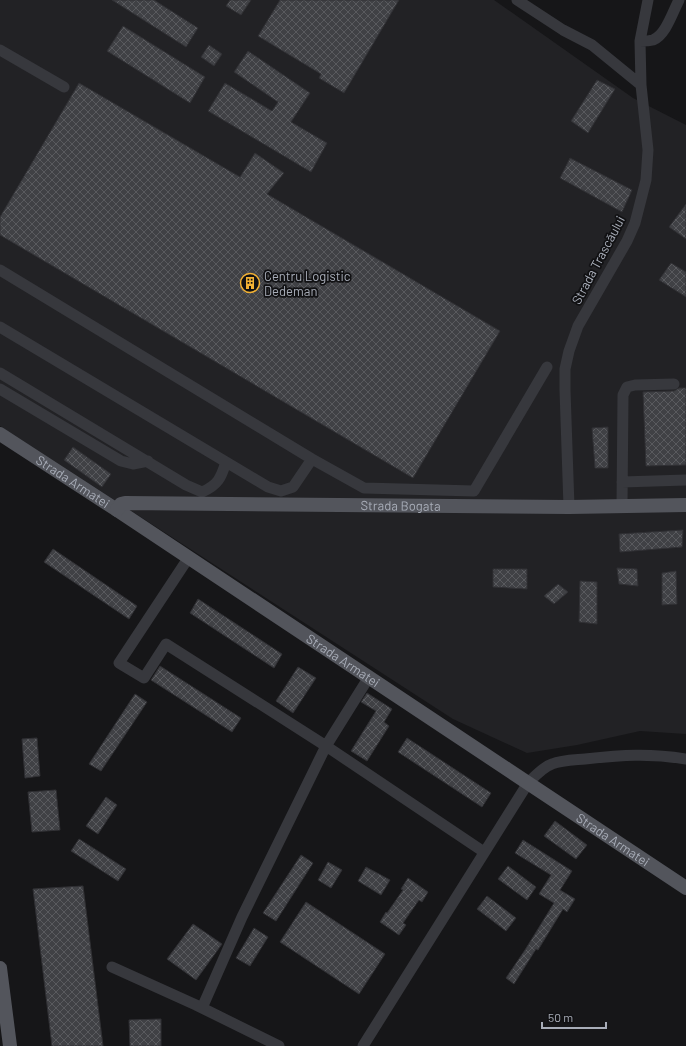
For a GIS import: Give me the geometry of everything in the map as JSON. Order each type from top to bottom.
[{"type":"main road","name":"Strada Armatei","points":[[0,434],[189,557],[686,888]]},
{"type":"main road","name":"Strada Bogata","points":[[117,510],[121,504],[125,503],[569,507],[686,505]]},
{"type":"main road","points":[[0,968],[10,1046]]},
{"type":"street","points":[[517,0],[564,30],[592,45],[641,85]]},
{"type":"street","name":"Strada Trascăului","points":[[569,507],[565,369],[569,351],[578,326],[627,242],[635,223],[646,180],[648,150],[641,85],[640,42],[648,0]]},
{"type":"street","points":[[640,42],[654,40],[660,35],[667,26],[678,0]]},
{"type":"street","points":[[0,50],[64,87]]},
{"type":"street","points":[[0,270],[312,459],[364,488],[474,491],[547,367]]},
{"type":"street","points":[[0,327],[268,487],[281,491],[293,487],[312,459]]},
{"type":"street","points":[[0,373],[186,485],[202,492],[212,488],[221,477],[226,462]]},
{"type":"street","points":[[622,506],[623,395],[627,387],[634,384],[674,384]]},
{"type":"street","points":[[0,389],[120,461],[133,464],[148,461]]},
{"type":"street","points":[[622,482],[686,480]]},
{"type":"street","points":[[189,557],[119,663],[144,678],[166,644],[326,746],[484,852]]},
{"type":"street","points":[[202,1008],[242,917],[326,746],[370,677]]},
{"type":"street","points":[[363,1046],[528,782],[544,768],[552,764],[566,761],[626,754],[662,755],[686,759]]},
{"type":"street","points":[[112,967],[280,1046]]},
{"type":"shaded area","points":[[0,0],[494,0],[633,98],[686,125],[686,734],[640,731],[577,745],[527,753],[453,719],[0,426]]},
{"type":"building","points":[[112,0],[154,0],[198,28],[186,47]]},
{"type":"building","points":[[230,0],[251,0],[241,15],[226,6]]},
{"type":"building","points":[[280,0],[399,0],[344,93],[319,78],[321,74],[258,36]]},
{"type":"building","points":[[123,26],[205,77],[190,103],[107,51]]},
{"type":"building","points":[[209,45],[222,54],[214,66],[201,57]]},
{"type":"building","points":[[248,51],[310,93],[291,122],[327,143],[311,172],[208,111],[225,83],[272,111],[278,102],[234,72]]},
{"type":"building","points":[[597,80],[615,89],[588,133],[571,121]]},
{"type":"building","name":"Centru Logistic Dedeman","points":[[79,83],[240,177],[255,153],[284,173],[267,194],[500,331],[413,478],[0,235],[0,217]]},
{"type":"building","points":[[570,158],[632,190],[622,212],[560,178]]},
{"type":"building","points":[[686,204],[686,239],[669,227]]},
{"type":"building","points":[[671,263],[686,272],[686,297],[659,280]]},
{"type":"building","points":[[679,388],[686,388],[686,465],[646,466],[643,392],[674,391]]},
{"type":"building","points":[[608,427],[608,468],[595,468],[592,428]]},
{"type":"building","points":[[73,447],[111,474],[102,487],[64,460]]},
{"type":"building","points":[[683,530],[682,547],[620,552],[619,534]]},
{"type":"building","points":[[53,549],[137,606],[129,619],[44,562]]},
{"type":"building","points":[[617,568],[637,569],[638,586],[619,584]]},
{"type":"building","points":[[493,569],[527,569],[527,589],[493,587]]},
{"type":"building","points":[[676,571],[677,604],[662,605],[662,573]]},
{"type":"building","points":[[580,581],[597,582],[597,624],[579,622]]},
{"type":"building","points":[[558,584],[568,592],[554,604],[544,596]]},
{"type":"building","points":[[198,599],[282,654],[274,668],[190,613]]},
{"type":"building","points":[[160,666],[241,718],[232,732],[151,680]]},
{"type":"building","points":[[298,667],[316,678],[293,713],[276,701]]},
{"type":"building","points":[[367,693],[392,709],[384,722],[389,726],[367,761],[351,751],[376,711],[361,702]]},
{"type":"building","points":[[135,694],[147,702],[101,771],[89,764]]},
{"type":"building","points":[[37,738],[40,776],[25,778],[22,739]]},
{"type":"building","points":[[407,738],[491,793],[482,807],[398,752]]},
{"type":"building","points":[[56,790],[60,830],[32,832],[28,792]]},
{"type":"building","points":[[106,797],[117,805],[98,834],[86,826]]},
{"type":"building","points":[[555,821],[587,845],[576,859],[544,836]]},
{"type":"building","points":[[79,839],[126,869],[118,881],[71,851]]},
{"type":"building","points":[[523,840],[572,871],[560,890],[575,899],[567,912],[563,909],[538,950],[536,949],[514,984],[506,978],[554,903],[539,894],[551,875],[515,853]]},
{"type":"building","points":[[301,855],[313,863],[276,921],[263,913]]},
{"type":"building","points":[[328,862],[342,870],[331,888],[318,880]]},
{"type":"building","points":[[508,866],[536,887],[527,900],[498,879]]},
{"type":"building","points":[[366,867],[390,880],[381,895],[358,881]]},
{"type":"building","points":[[408,878],[428,892],[422,902],[419,900],[403,923],[406,925],[399,935],[380,922],[403,890],[401,889]]},
{"type":"building","points":[[83,886],[103,1046],[52,1046],[33,889]]},
{"type":"building","points":[[487,896],[516,918],[506,931],[477,909]]},
{"type":"building","points":[[306,902],[385,954],[359,994],[280,942]]},
{"type":"building","points":[[193,924],[222,944],[196,980],[167,959]]},
{"type":"building","points":[[254,928],[268,937],[250,966],[236,958]]},
{"type":"building","points":[[161,1019],[161,1046],[130,1046],[129,1020]]},
{"type":"place","name":"Centru Logistic Dedeman","points":[[250,283]]}]
